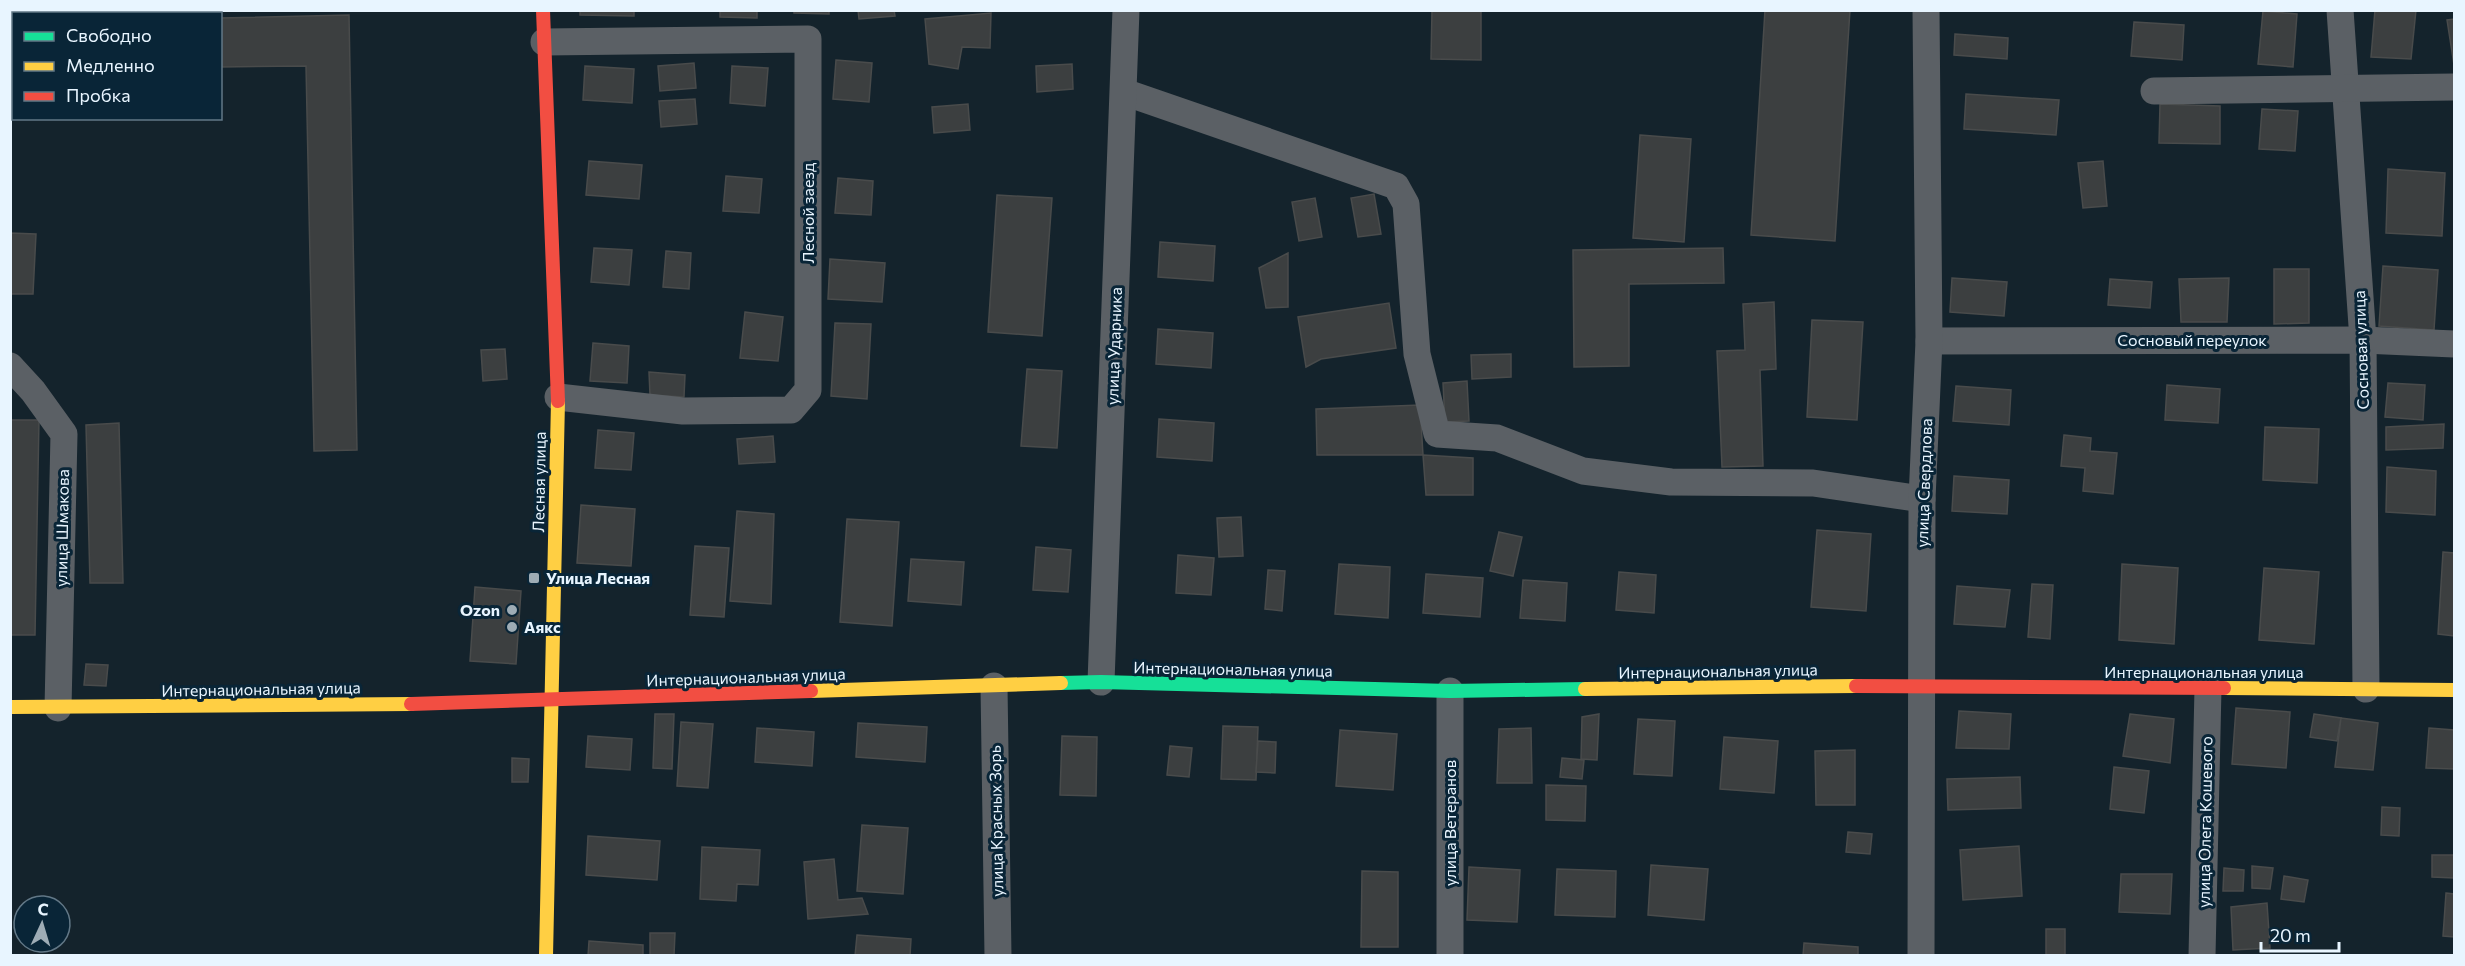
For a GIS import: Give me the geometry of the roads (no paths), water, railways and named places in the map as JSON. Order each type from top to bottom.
[{"type":"street","name":"Лесная улица","points":[[543,10],[558,397],[546,956]]},
{"type":"street","name":"улица Ударника","points":[[1101,682],[1126,10]]},
{"type":"street","name":"улица Свердлова","points":[[1921,956],[1922,499],[1929,341],[1926,10]]},
{"type":"street","name":"Сосновая улица","points":[[2340,10],[2363,340],[2366,689]]},
{"type":"street","name":"Лесной заезд","points":[[544,42],[808,39],[808,390],[791,410],[683,411],[558,397]]},
{"type":"street","points":[[2154,91],[2454,87]]},
{"type":"street","points":[[1124,93],[1396,186],[1406,204],[1417,354],[1437,434],[1497,438],[1582,471],[1671,482],[1813,483],[1922,499]]},
{"type":"street","name":"Сосновый переулок","points":[[1929,341],[2363,340],[2454,344]]},
{"type":"street","name":"улица Шмакова","points":[[10,366],[33,391],[64,434],[58,708]]},
{"type":"street","name":"Интернациональная улица","points":[[10,707],[413,704],[1101,682],[1450,691],[1920,686],[2454,690]]},
{"type":"street","name":"улица Красных Зорь","points":[[994,686],[998,956]]},
{"type":"street","name":"улица Олега Кошевого","points":[[2202,956],[2208,688]]},
{"type":"street","name":"улица Ветеранов","points":[[1450,691],[1450,956]]},
{"type":"place","name":"Улица Лесная","points":[[534,578]]},
{"type":"place","name":"Ozon","points":[[512,610]]},
{"type":"place","name":"Аякс","points":[[512,627]]}]
